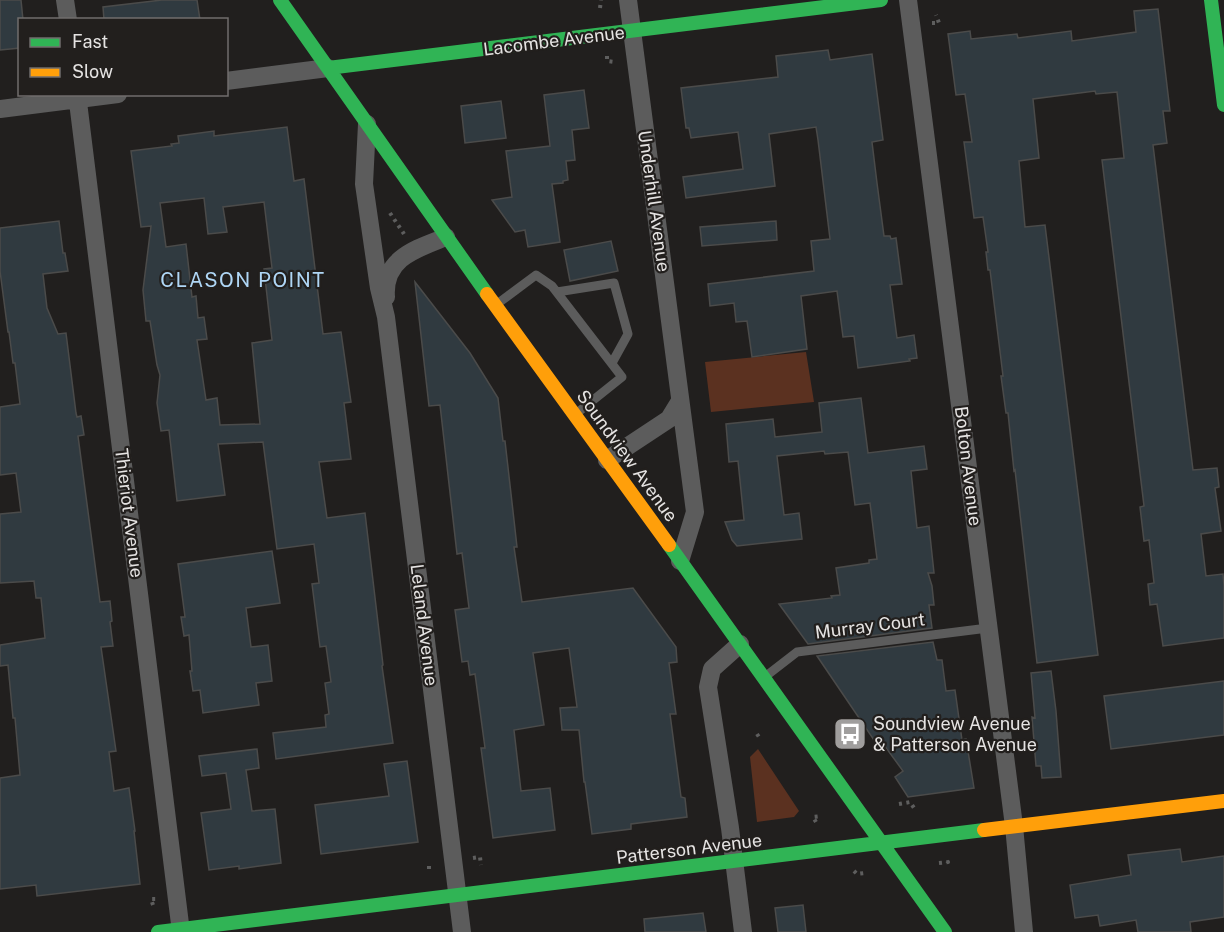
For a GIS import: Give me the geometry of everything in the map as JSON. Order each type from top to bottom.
[{"type":"main road","name":"Lacombe Avenue","points":[[328,68],[881,0]]},
{"type":"main road","points":[[1211,0],[1224,105]]},
{"type":"main road","name":"Soundview Avenue","points":[[286,2],[328,68],[446,237],[945,932]]},
{"type":"main road","name":"Patterson Avenue","points":[[158,932],[1224,801]]},
{"type":"street","points":[[65,0],[68,18]]},
{"type":"street","name":"Underhill Avenue","points":[[628,0],[695,512],[680,561]]},
{"type":"street","name":"Bolton Avenue","points":[[908,0],[1014,826],[1024,932]]},
{"type":"street","name":"Lacombe Avenue","points":[[228,81],[328,68]]},
{"type":"street","points":[[0,109],[77,97]]},
{"type":"street","name":"Thieriot Avenue","points":[[77,97],[180,931]]},
{"type":"street","name":"Leland Avenue","points":[[367,124],[364,184],[379,288],[386,317]]},
{"type":"street","name":"Leland Avenue","points":[[446,237],[414,250],[397,261],[385,287],[386,317],[462,932]]},
{"type":"street","points":[[607,460],[669,419],[680,401]]},
{"type":"street","points":[[740,644],[712,669],[708,687],[743,932]]},
{"type":"lane","points":[[496,305],[536,275],[552,286],[612,363],[622,377],[575,415]]},
{"type":"lane","points":[[557,292],[614,283],[628,334],[612,363]]},
{"type":"lane","name":"Murray Court","points":[[764,677],[797,652],[988,628]]},
{"type":"path","points":[[600,8],[601,0]]},
{"type":"path","points":[[932,23],[939,23],[936,15]]},
{"type":"path","points":[[607,62],[615,62]]},
{"type":"path","points":[[757,734],[761,740]]},
{"type":"path","points":[[899,804],[910,802],[916,811]]},
{"type":"path","points":[[816,822],[813,817],[822,816]]},
{"type":"path","points":[[472,858],[480,857],[481,865]]},
{"type":"path","points":[[857,874],[865,873]]},
{"type":"path","points":[[151,899],[153,904]]},
{"type":"shaded area","points":[[806,352],[814,402],[711,412],[705,362]]},
{"type":"shaded area","points":[[758,749],[799,811],[794,817],[757,822],[750,757]]},
{"type":"building","points":[[0,0],[21,0],[23,18],[18,18],[18,48],[0,50]]},
{"type":"building","points":[[162,0],[197,0],[200,18],[104,18],[103,7]]},
{"type":"building","points":[[1158,9],[1170,111],[1163,111],[1167,143],[1153,145],[1193,470],[1217,468],[1219,487],[1215,488],[1221,531],[1201,534],[1206,576],[1223,574],[1224,638],[1163,646],[1157,604],[1150,605],[1148,584],[1154,583],[1149,540],[1144,541],[1140,507],[1144,506],[1102,160],[1124,158],[1117,92],[1096,94],[1095,91],[1033,99],[1039,158],[1019,161],[1025,227],[1045,225],[1098,655],[1037,663],[1008,413],[1006,413],[1001,376],[1003,376],[990,270],[988,270],[986,252],[988,252],[983,217],[974,218],[964,142],[972,142],[965,94],[956,95],[948,34],[970,31],[971,39],[1017,34],[1018,38],[1071,31],[1072,41],[1136,32],[1134,11]]},
{"type":"building","points":[[828,50],[830,60],[872,54],[883,140],[872,142],[877,183],[884,236],[890,236],[891,239],[896,238],[902,284],[890,285],[897,338],[914,335],[917,358],[909,359],[910,361],[858,368],[854,336],[843,337],[837,291],[801,296],[807,349],[752,357],[747,321],[736,322],[734,303],[710,306],[708,284],[814,271],[811,241],[830,239],[818,140],[816,127],[769,134],[775,186],[686,198],[683,177],[743,169],[738,132],[691,138],[689,128],[686,128],[681,88],[778,77],[776,56]]},
{"type":"building","points":[[584,90],[589,128],[572,130],[575,160],[566,161],[568,180],[552,184],[560,242],[528,247],[525,230],[515,232],[492,200],[512,197],[506,151],[550,146],[544,95]]},
{"type":"building","points":[[501,101],[506,138],[465,143],[461,106]]},
{"type":"building","points":[[287,127],[294,181],[304,179],[323,334],[341,332],[351,402],[344,403],[351,459],[319,462],[327,518],[365,513],[393,743],[276,759],[273,733],[326,727],[325,715],[329,714],[325,683],[331,682],[326,646],[320,647],[312,584],[319,583],[314,544],[277,549],[263,442],[218,444],[225,495],[177,501],[169,430],[161,431],[157,403],[160,375],[150,321],[146,321],[143,290],[151,226],[141,227],[131,151],[172,146],[171,144],[179,143],[178,136],[214,131],[214,136]],"holes":[[[204,198],[208,234],[227,232],[223,207],[264,202],[272,268],[264,269],[272,340],[252,343],[260,424],[220,425],[217,398],[206,400],[197,340],[207,339],[204,317],[198,318],[196,296],[192,297],[186,244],[166,247],[160,203]]]},
{"type":"building","points":[[59,221],[68,271],[43,274],[47,308],[58,334],[66,333],[76,413],[77,417],[81,416],[84,435],[78,436],[100,602],[110,601],[112,621],[110,622],[113,646],[101,647],[116,751],[109,752],[114,791],[129,788],[140,884],[37,896],[36,885],[0,889],[0,778],[20,775],[8,665],[0,666],[0,645],[45,638],[41,598],[36,598],[34,581],[0,583],[0,514],[21,512],[16,473],[0,475],[0,407],[20,404],[0,271],[0,228]]},
{"type":"building","points":[[776,221],[777,240],[702,246],[700,227]]},
{"type":"building","points":[[611,241],[618,271],[570,281],[564,250]]},
{"type":"building","points":[[415,282],[470,353],[498,398],[503,441],[505,441],[517,547],[514,547],[522,602],[633,588],[676,647],[677,662],[669,663],[676,714],[670,714],[681,797],[685,798],[687,817],[631,824],[631,829],[592,834],[579,730],[562,730],[560,708],[577,707],[569,648],[533,653],[544,725],[514,730],[521,791],[550,788],[555,830],[493,838],[481,748],[485,748],[475,674],[470,675],[468,661],[462,662],[455,610],[469,608],[462,553],[457,554],[440,405],[429,406]]},
{"type":"building","points":[[861,398],[868,453],[924,446],[927,469],[911,471],[917,528],[929,526],[934,573],[928,573],[934,605],[929,605],[932,628],[808,644],[779,604],[832,598],[831,596],[840,595],[836,568],[869,563],[869,560],[877,559],[870,503],[855,505],[848,452],[825,454],[824,451],[777,456],[784,515],[799,513],[802,539],[737,546],[725,522],[744,520],[738,461],[729,462],[726,424],[773,419],[775,437],[822,432],[819,403]]},
{"type":"building","points":[[272,551],[280,603],[246,608],[251,647],[268,645],[272,681],[256,683],[259,705],[203,713],[200,690],[193,691],[189,635],[184,636],[181,617],[185,617],[178,564]]},
{"type":"building","points":[[933,642],[937,660],[942,660],[946,691],[955,690],[962,740],[966,739],[974,788],[908,797],[895,777],[903,771],[884,745],[878,746],[817,656]]},
{"type":"building","points":[[1051,671],[1061,777],[1042,778],[1041,766],[1036,766],[1031,673]]},
{"type":"building","points":[[1224,681],[1224,735],[1111,749],[1104,696]]},
{"type":"building","points":[[257,749],[259,768],[246,770],[252,811],[275,809],[281,863],[239,869],[239,866],[209,870],[201,813],[231,809],[226,773],[202,776],[199,756]]},
{"type":"building","points":[[407,761],[418,842],[321,854],[315,805],[389,796],[384,764]]},
{"type":"building","points":[[1180,849],[1182,862],[1224,856],[1224,917],[1190,922],[1191,932],[1138,932],[1136,920],[1100,926],[1098,915],[1075,918],[1070,885],[1131,875],[1128,855]]},
{"type":"building","points":[[803,905],[806,932],[778,932],[775,908]]},
{"type":"building","points":[[703,913],[706,932],[645,932],[644,919]]},
{"type":"traffic: fast","points":[[280,0],[487,294]]},
{"type":"traffic: fast","points":[[328,68],[881,0]]},
{"type":"traffic: fast","points":[[1211,0],[1224,105]]},
{"type":"traffic: fast","points":[[669,545],[945,932]]},
{"type":"traffic: fast","points":[[158,932],[984,830]]},
{"type":"traffic: slow","points":[[487,294],[669,545]]},
{"type":"traffic: slow","points":[[984,830],[1224,801]]},
{"type":"place","name":"Soundview Avenue & Patterson Avenue","points":[[850,734]]},
{"type":"district","name":"CLASON POINT","points":[[243,280]]}]
